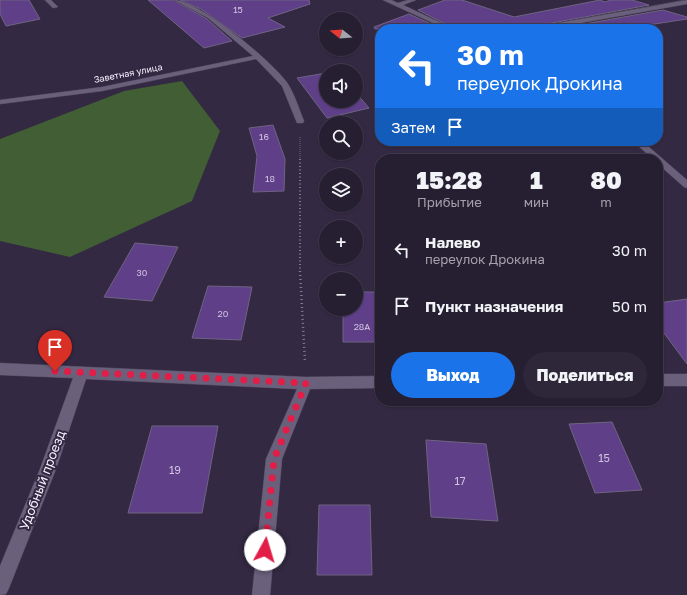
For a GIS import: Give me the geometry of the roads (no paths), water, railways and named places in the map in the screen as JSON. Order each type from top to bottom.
[{"type":"street","points":[[48,0],[55,6]]},
{"type":"street","points":[[177,0],[210,17],[258,57],[285,85],[300,121]]},
{"type":"street","points":[[386,0],[440,24]]},
{"type":"street","points":[[399,5],[413,0]]},
{"type":"street","points":[[564,24],[687,2]]},
{"type":"street","name":"Заветная улица","points":[[0,102],[102,89],[258,57]]},
{"type":"street","points":[[643,146],[652,154]]},
{"type":"street","points":[[663,163],[687,185]]},
{"type":"street","points":[[0,369],[306,383],[375,382]]},
{"type":"street","name":"Удобный проезд","points":[[0,588],[48,469],[82,372]]},
{"type":"street","points":[[663,380],[687,380]]},
{"type":"street","points":[[261,595],[274,459],[306,383]]}]
